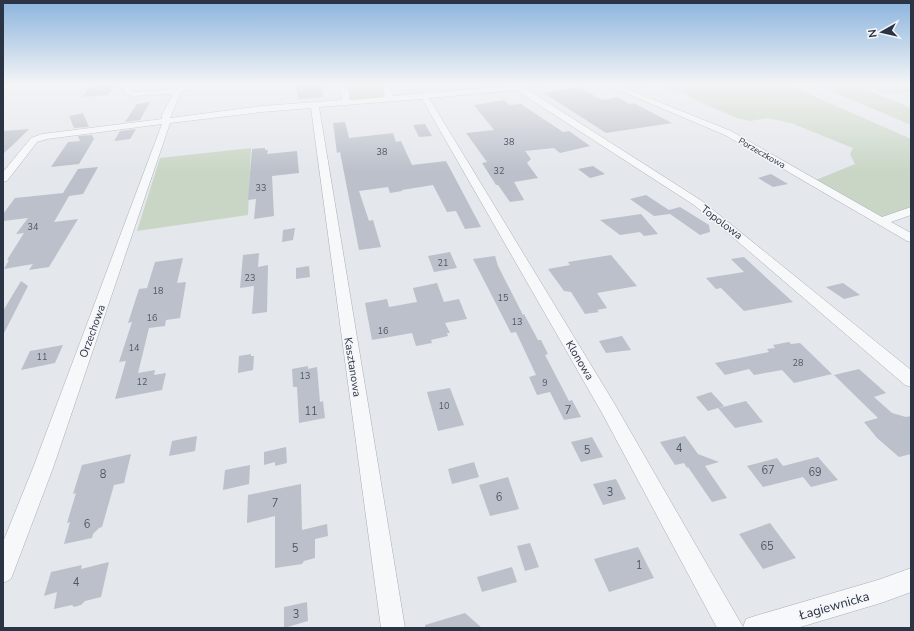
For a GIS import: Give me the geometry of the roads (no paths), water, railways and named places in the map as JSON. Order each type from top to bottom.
[{"type":"street","name":"Orzechowa","points":[[3,571],[46,460],[167,122],[166,115],[167,112]]},
{"type":"street","points":[[3,179],[34,140],[41,137],[238,112]]},
{"type":"street","name":"Kasztanowa","points":[[316,112],[393,628]]},
{"type":"street","name":"Klonowa","points":[[434,112],[608,408],[731,628]]},
{"type":"street","name":"Topolowa","points":[[558,112],[698,203],[911,380]]},
{"type":"street","name":"Porzeczkowa","points":[[676,112],[728,134],[911,238]]},
{"type":"street","points":[[881,221],[911,211]]},
{"type":"street","name":"Łagiewnicka","points":[[755,628],[881,591],[911,580]]}]
